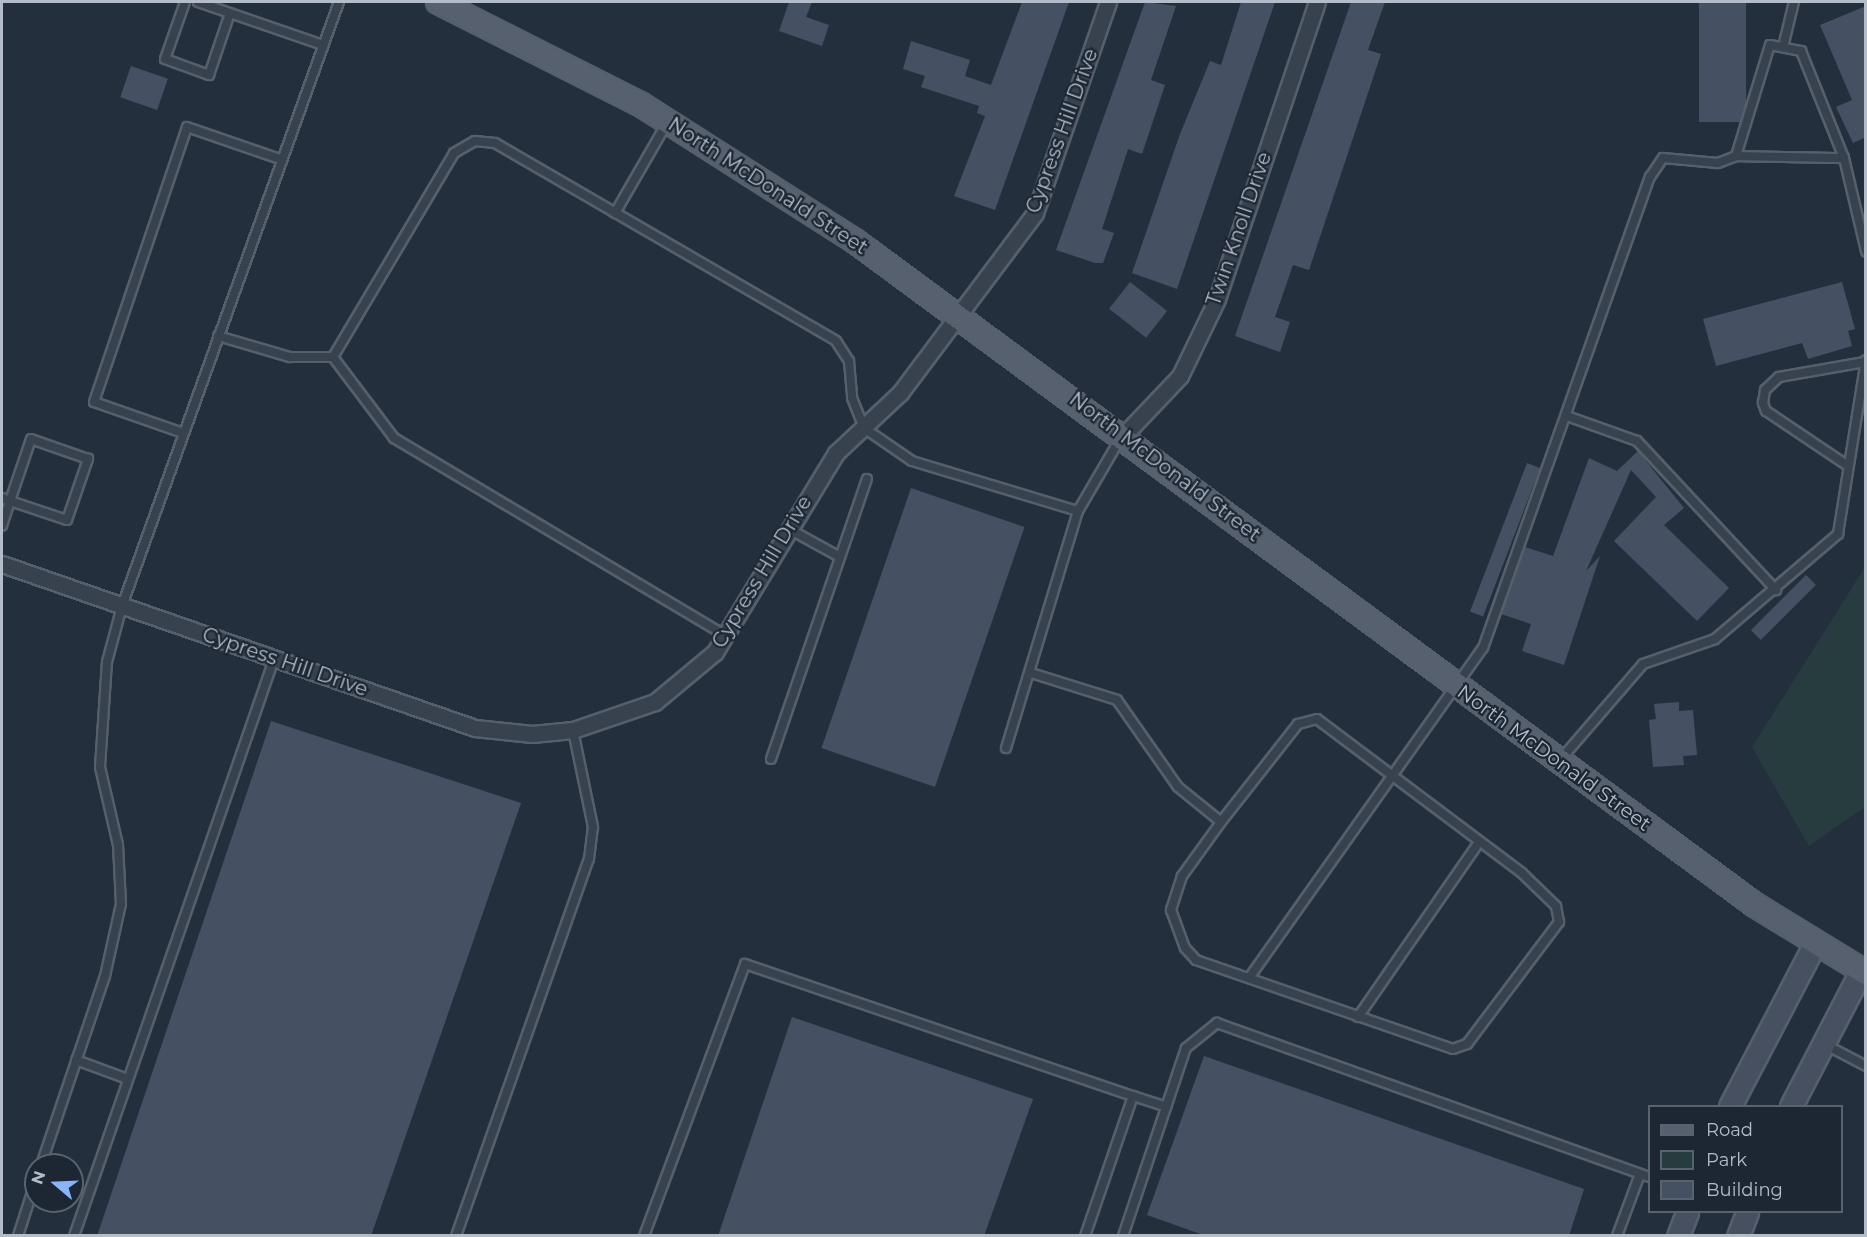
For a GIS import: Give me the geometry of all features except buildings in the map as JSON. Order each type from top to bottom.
[{"type":"main road","name":"North McDonald Street","points":[[438,2],[669,121],[855,241],[1123,435],[1456,687],[1814,945],[1863,972]]},
{"type":"main road","points":[[1731,1105],[1814,945]]},
{"type":"main road","points":[[1792,1105],[1823,1043],[1863,972]]},
{"type":"main road","points":[[1678,1236],[1687,1213]]},
{"type":"main road","points":[[1738,1236],[1747,1213]]},
{"type":"street","name":"Cypress Hill Drive","points":[[2,564],[475,728],[532,734],[573,730],[655,702],[704,664],[727,636],[788,529],[836,453],[900,393],[1035,213],[1108,2]]},
{"type":"street","name":"Twin Knoll Drive","points":[[1123,435],[1180,376],[1217,299],[1317,2]]},
{"type":"lane","points":[[185,2],[165,59],[208,75],[230,13]]},
{"type":"lane","points":[[198,2],[320,44]]},
{"type":"lane","points":[[45,1153],[105,976],[121,904],[118,845],[100,767],[107,662],[122,606],[320,44],[339,2]]},
{"type":"lane","points":[[1783,47],[1794,2]]},
{"type":"lane","points":[[1736,156],[1770,45],[1801,51],[1844,158],[1866,251]]},
{"type":"lane","points":[[615,213],[669,121]]},
{"type":"lane","points":[[183,433],[94,402],[187,126],[280,159]]},
{"type":"lane","points":[[333,357],[454,153],[475,141],[495,143],[836,341],[849,361],[852,398],[864,428],[912,461],[1078,511]]},
{"type":"lane","points":[[1249,978],[1483,648],[1650,177],[1663,158],[1718,163],[1736,156],[1844,158]]},
{"type":"lane","points":[[218,336],[290,357],[333,357]]},
{"type":"lane","points":[[333,357],[394,438],[727,636]]},
{"type":"lane","points":[[1560,760],[1643,664],[1715,639],[1776,590],[1838,534],[1865,361],[1779,377],[1765,390],[1763,403],[1766,411],[1848,466]]},
{"type":"lane","points":[[1566,416],[1637,441],[1776,590]]},
{"type":"lane","points":[[1006,748],[1031,672],[1078,511],[1123,435]]},
{"type":"lane","points":[[2,526],[6,499],[31,439],[88,459],[67,520],[6,499]]},
{"type":"lane","points":[[771,759],[867,478]]},
{"type":"lane","points":[[788,529],[840,557]]},
{"type":"lane","points":[[74,1236],[274,659]]},
{"type":"lane","points":[[1031,672],[1117,700],[1178,787],[1221,822]]},
{"type":"lane","points":[[1317,719],[1337,729],[1391,778],[1479,842],[1556,906],[1559,922],[1467,1044],[1453,1049],[1197,960],[1185,948],[1171,910],[1182,876],[1298,724],[1317,719]]},
{"type":"lane","points":[[456,1236],[589,859],[593,827],[573,730]]},
{"type":"lane","points":[[1358,1017],[1479,842]]},
{"type":"lane","points":[[645,1236],[745,964],[1166,1107]]},
{"type":"lane","points":[[1123,1236],[1186,1048],[1217,1023],[1648,1176]]},
{"type":"lane","points":[[1823,1043],[1866,1066]]},
{"type":"lane","points":[[76,1060],[128,1079]]},
{"type":"lane","points":[[1085,1236],[1133,1096]]},
{"type":"lane","points":[[1617,1236],[1640,1174]]},
{"type":"lane","points":[[18,1236],[25,1213]]},
{"type":"green space","points":[[1865,567],[1865,807],[1809,846],[1752,747]]}]
